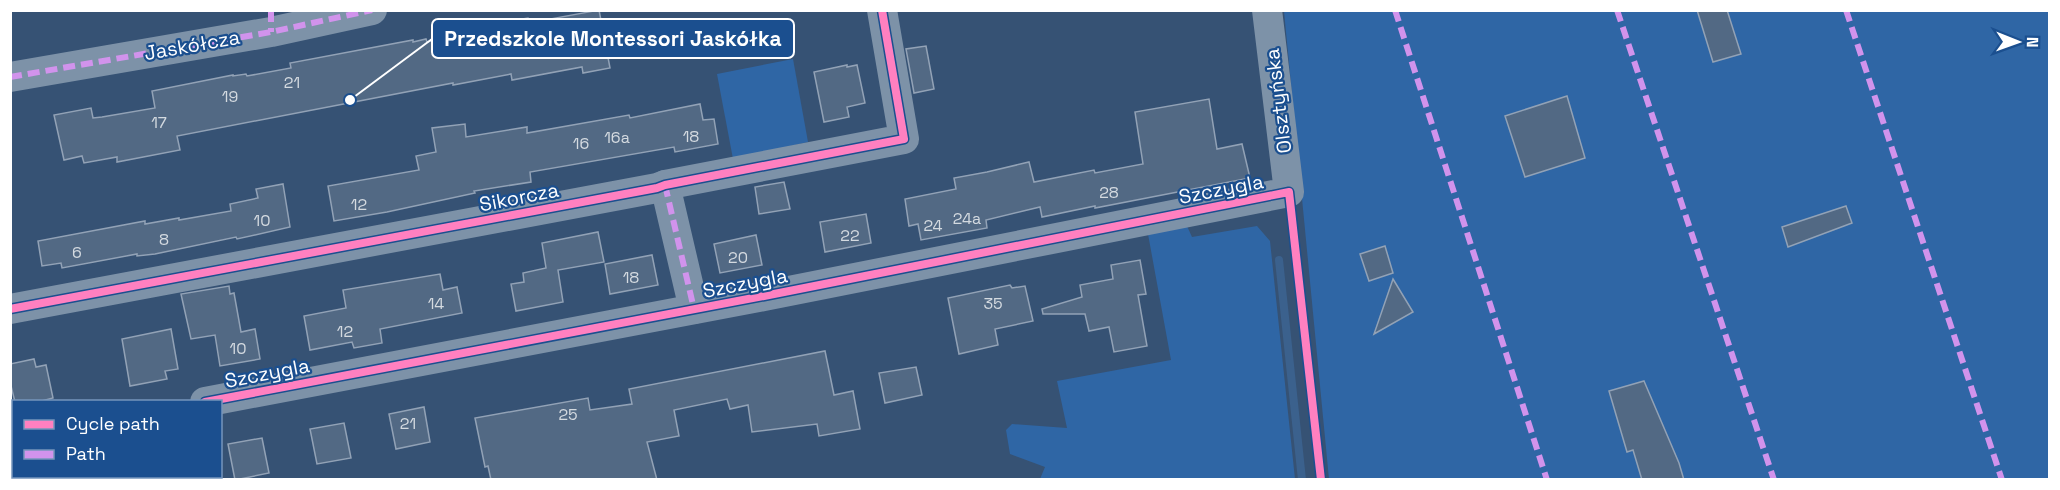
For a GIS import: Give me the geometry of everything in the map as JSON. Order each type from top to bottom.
[{"type":"street","name":"Jaskółcza","points":[[10,77],[271,21],[372,10]]},
{"type":"street","name":"Sikorcza","points":[[10,309],[646,190],[904,139],[882,10]]},
{"type":"street","name":"Olsztyńska","points":[[1267,10],[1289,192]]},
{"type":"street","points":[[665,185],[694,309]]},
{"type":"street","name":"Szczygla","points":[[216,400],[1289,192]]},
{"type":"shaded area","points":[[1284,11],[2049,11],[2049,479],[1329,479]]},
{"type":"shaded area","points":[[793,59],[808,142],[733,159],[717,74]]},
{"type":"shaded area","points":[[1187,226],[1192,237],[1257,226],[1270,241],[1295,479],[1040,479],[1045,467],[1010,454],[1006,430],[1012,424],[1067,428],[1057,381],[1171,360],[1148,234]]},
{"type":"building","points":[[599,10],[610,68],[583,73],[582,67],[512,80],[511,74],[453,85],[453,83],[177,136],[180,150],[117,162],[117,157],[84,163],[82,156],[64,160],[54,115],[91,108],[93,118],[155,108],[152,91],[233,75],[246,74],[247,76],[291,68],[290,63],[413,40],[413,42],[426,39],[427,42],[504,27],[503,22],[528,18],[529,23]]},
{"type":"building","points":[[1697,10],[1727,10],[1741,54],[1713,62]]},
{"type":"building","points":[[926,46],[934,89],[914,93],[906,49]]},
{"type":"building","points":[[847,65],[847,67],[857,65],[865,103],[847,107],[849,117],[824,122],[814,72]]},
{"type":"building","points":[[1567,96],[1585,158],[1525,177],[1505,116]]},
{"type":"building","points":[[1209,99],[1217,149],[1242,144],[1250,178],[1042,217],[1040,207],[986,220],[987,228],[921,240],[918,224],[909,226],[905,199],[956,189],[954,178],[1029,162],[1034,182],[1094,170],[1095,173],[1143,164],[1135,112]]},
{"type":"building","points":[[700,104],[703,120],[714,119],[718,144],[675,152],[674,147],[530,172],[531,182],[474,191],[475,193],[387,212],[334,221],[328,186],[419,170],[416,156],[436,152],[432,128],[465,124],[466,137],[527,127],[527,133],[629,115],[630,118]]},
{"type":"building","points":[[784,182],[790,209],[759,214],[755,187]]},
{"type":"building","points":[[283,184],[290,227],[155,254],[137,256],[137,254],[62,268],[61,263],[42,266],[38,241],[145,221],[145,224],[231,211],[230,204],[258,198],[256,189]]},
{"type":"building","points":[[1846,206],[1852,223],[1788,247],[1782,227]]},
{"type":"building","points":[[866,214],[871,243],[825,252],[820,222]]},
{"type":"building","points":[[598,232],[604,262],[558,270],[563,302],[516,311],[511,284],[524,282],[523,273],[546,268],[542,243]]},
{"type":"building","points":[[756,235],[762,265],[720,273],[714,244]]},
{"type":"building","points":[[1385,246],[1393,273],[1369,281],[1360,254]]},
{"type":"building","points":[[652,255],[658,285],[610,294],[605,264]]},
{"type":"building","points":[[1140,260],[1146,294],[1138,295],[1147,346],[1114,352],[1109,327],[1089,331],[1085,314],[1043,314],[1042,309],[1082,297],[1080,285],[1113,279],[1111,265]]},
{"type":"building","points":[[440,274],[443,290],[457,287],[462,313],[380,329],[382,343],[354,348],[352,342],[310,350],[304,316],[346,308],[343,290]]},
{"type":"building","points":[[1393,279],[1413,312],[1374,334]]},
{"type":"building","points":[[1010,285],[1012,288],[1025,286],[1033,321],[995,329],[998,345],[959,354],[948,298]]},
{"type":"building","points":[[229,286],[230,294],[234,293],[241,332],[255,329],[260,359],[220,366],[215,335],[191,339],[181,294]]},
{"type":"building","points":[[171,329],[178,369],[165,371],[167,379],[130,386],[122,339]]},
{"type":"building","points":[[825,351],[834,395],[853,391],[860,429],[819,436],[817,424],[752,432],[748,405],[730,409],[727,399],[674,410],[679,436],[647,442],[657,480],[491,480],[488,466],[485,467],[475,418],[588,398],[590,410],[632,404],[629,389]]},
{"type":"building","points":[[34,359],[36,367],[46,365],[53,398],[14,400],[10,382],[10,364]]},
{"type":"building","points":[[916,367],[922,395],[885,403],[879,373]]},
{"type":"building","points":[[1644,381],[1684,480],[1642,480],[1633,450],[1627,452],[1609,391]]},
{"type":"building","points":[[424,407],[430,442],[396,449],[389,414]]},
{"type":"building","points":[[344,423],[351,458],[317,464],[310,429]]},
{"type":"building","points":[[262,438],[269,473],[235,480],[228,444]]},
{"type":"waterway","points":[[1279,260],[1302,480]]},
{"type":"marked path","points":[[271,10],[271,32]]},
{"type":"marked path","points":[[10,77],[271,32],[372,10]]},
{"type":"marked path","points":[[1395,10],[1547,480]]},
{"type":"marked path","points":[[1617,10],[1774,480]]},
{"type":"marked path","points":[[1846,10],[2002,480]]},
{"type":"marked path","points":[[665,185],[694,309]]},
{"type":"cycle path","points":[[10,309],[657,188],[904,139],[882,10]]},
{"type":"cycle path","points":[[216,400],[764,296],[1289,192],[1321,480]]},
{"type":"place","name":"Przedszkole Montessori Jaskółka","points":[[350,100]]}]
